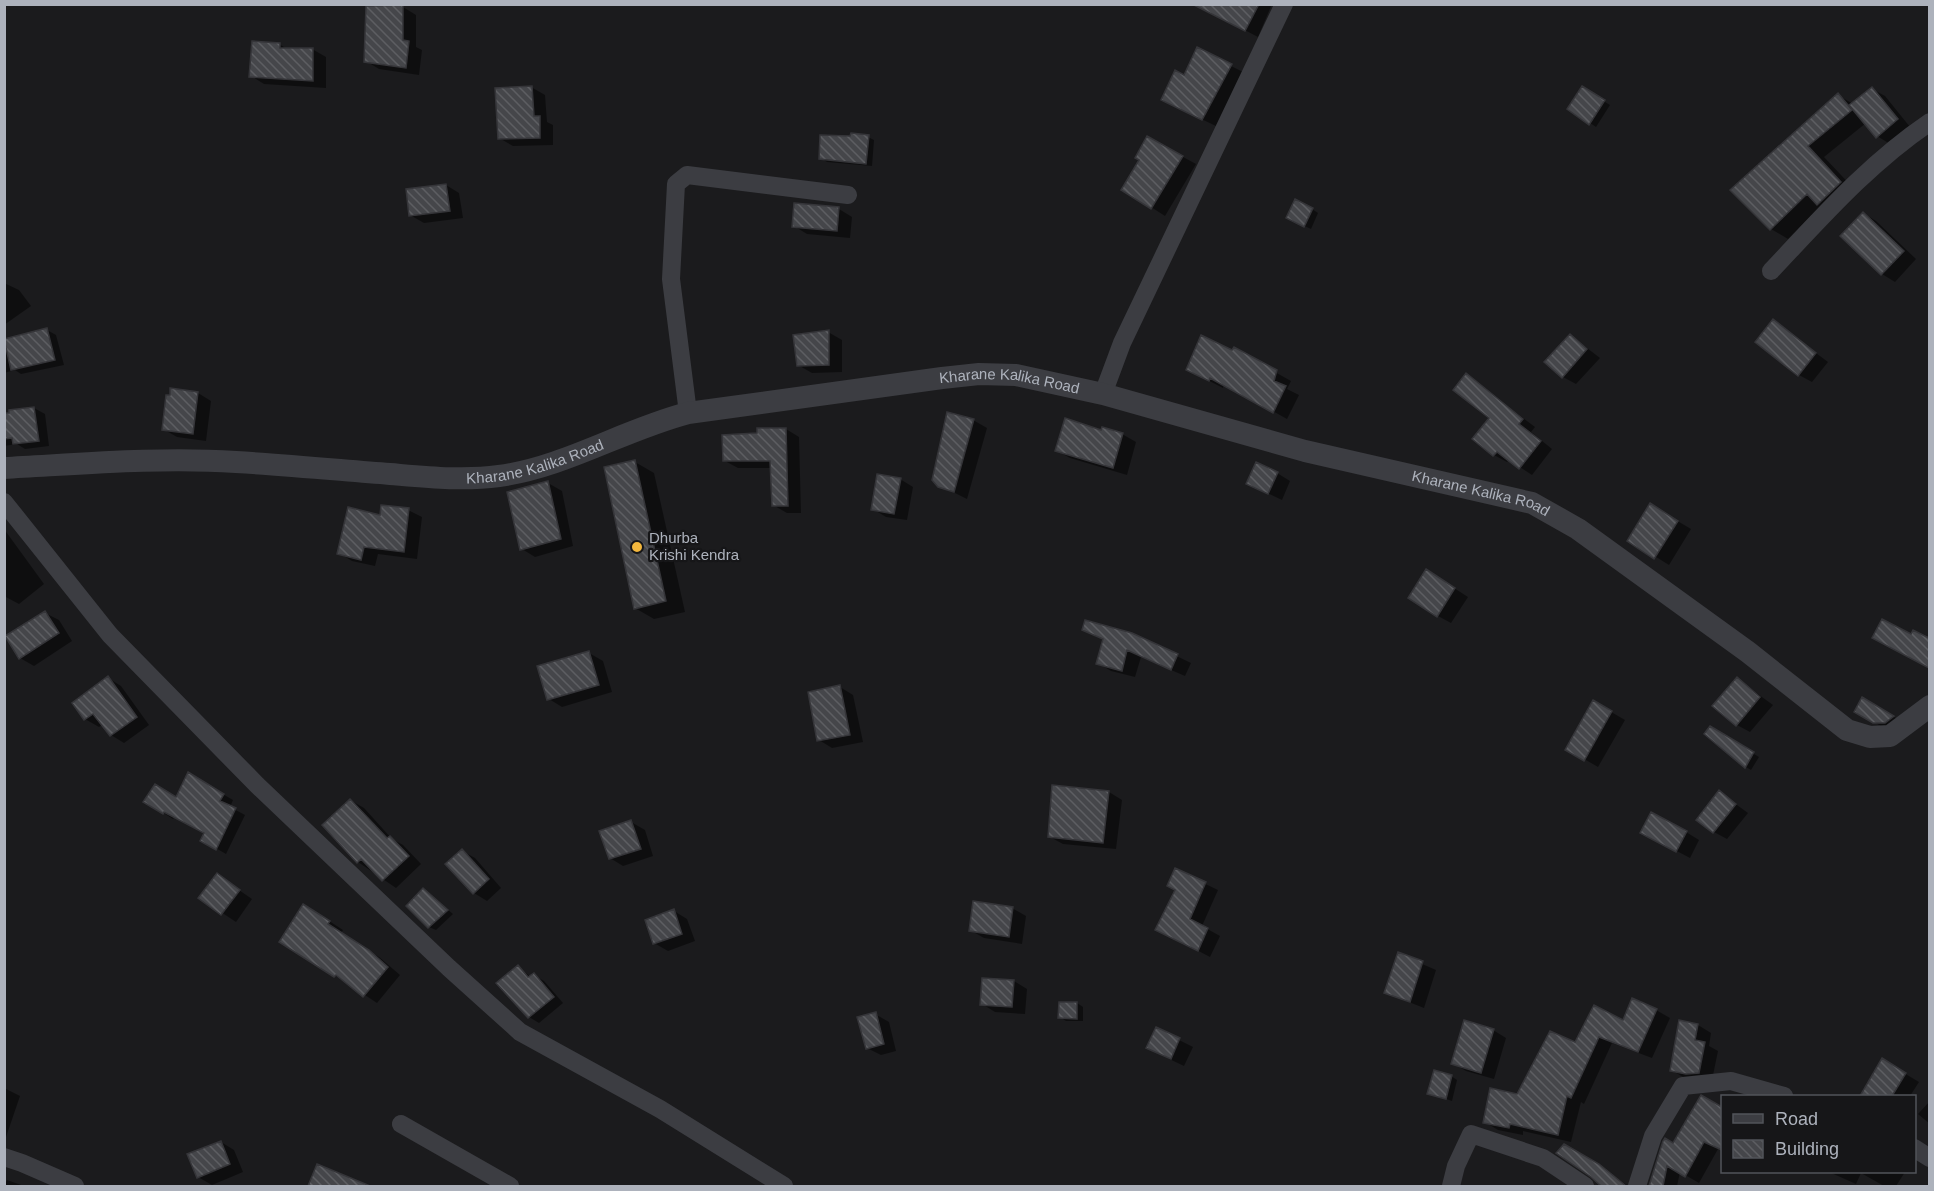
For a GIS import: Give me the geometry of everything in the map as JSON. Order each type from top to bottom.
[{"type":"street","points":[[1103,394],[1127,332],[1284,4]]},
{"type":"street","points":[[1771,271],[1863,173],[1910,134],[1929,122]]},
{"type":"street","points":[[688,413],[671,279],[676,184],[687,175],[848,195]]},
{"type":"street","name":"Kharane Kalika Road","points":[[4,468],[144,462],[234,462],[432,477],[497,476],[534,470],[564,460],[652,422],[688,413],[980,374],[1016,375],[1103,394],[1305,451],[1505,495],[1556,514],[1748,652],[1847,730],[1870,737],[1890,736],[1929,706]]},
{"type":"street","points":[[4,502],[126,652],[257,785],[449,968],[520,1032],[660,1109],[784,1186]]},
{"type":"street","points":[[1637,1186],[1653,1136],[1683,1086],[1731,1081],[1780,1095]]},
{"type":"street","points":[[401,1124],[510,1186]]},
{"type":"street","points":[[1451,1186],[1456,1166],[1471,1134],[1542,1158],[1585,1186]]},
{"type":"street","points":[[1916,1149],[1929,1158]]},
{"type":"street","points":[[4,1157],[22,1162],[75,1186]]},
{"type":"building","points":[[1192,4],[1259,4],[1245,31]]},
{"type":"building","points":[[403,5],[403,40],[409,41],[406,68],[364,62],[366,6]]},
{"type":"building","points":[[252,41],[280,43],[280,48],[313,48],[313,81],[249,77]]},
{"type":"building","points":[[1197,47],[1232,64],[1202,120],[1161,100],[1175,70],[1184,75]]},
{"type":"building","points":[[532,86],[534,116],[540,116],[540,138],[498,139],[495,88]]},
{"type":"building","points":[[1582,86],[1605,100],[1589,125],[1567,109]]},
{"type":"building","points":[[1872,87],[1898,119],[1876,138],[1849,105]]},
{"type":"building","points":[[1838,93],[1852,110],[1808,146],[1841,182],[1817,205],[1807,194],[1770,230],[1730,190]]},
{"type":"building","points":[[851,133],[869,135],[866,164],[819,159],[820,135],[850,136]]},
{"type":"building","points":[[1147,136],[1183,156],[1151,209],[1121,190],[1139,160],[1135,158]]},
{"type":"building","points":[[446,184],[450,211],[409,216],[406,189]]},
{"type":"building","points":[[1295,199],[1313,208],[1304,227],[1286,218]]},
{"type":"building","points":[[794,203],[839,207],[837,231],[792,227]]},
{"type":"building","points":[[1863,212],[1904,251],[1881,275],[1840,236]]},
{"type":"building","points":[[1773,319],[1816,353],[1798,376],[1755,342]]},
{"type":"building","points":[[47,328],[55,360],[11,370],[4,339]]},
{"type":"building","points":[[829,330],[829,365],[797,366],[793,335]]},
{"type":"building","points":[[1570,334],[1587,349],[1562,378],[1544,362]]},
{"type":"building","points":[[1201,335],[1232,350],[1234,347],[1277,370],[1274,381],[1286,386],[1273,413],[1210,378],[1209,381],[1186,370]]},
{"type":"building","points":[[1466,373],[1523,419],[1519,424],[1541,441],[1519,469],[1497,452],[1493,456],[1472,439],[1489,418],[1453,390]]},
{"type":"building","points":[[170,388],[198,392],[193,434],[162,430],[166,395],[170,395]]},
{"type":"building","points":[[34,407],[39,441],[13,444],[12,438],[4,439],[4,413],[9,413],[9,410]]},
{"type":"building","points":[[947,412],[974,419],[954,492],[938,487],[932,480]]},
{"type":"building","points":[[1065,418],[1101,430],[1102,427],[1123,433],[1113,468],[1055,451]]},
{"type":"building","points":[[757,428],[786,428],[788,506],[772,506],[770,461],[723,461],[722,435],[757,433]]},
{"type":"building","name":"Dhurba Krishi Kendra","points":[[635,460],[666,601],[634,609],[604,467]]},
{"type":"building","points":[[1256,462],[1278,472],[1268,494],[1246,484]]},
{"type":"building","points":[[877,474],[901,478],[894,514],[871,510]]},
{"type":"building","points":[[548,481],[561,539],[520,550],[507,492]]},
{"type":"building","points":[[1650,503],[1678,521],[1654,559],[1627,541]]},
{"type":"building","points":[[381,505],[409,508],[404,552],[364,547],[361,560],[337,554],[348,507],[380,515]]},
{"type":"building","points":[[1426,569],[1455,588],[1437,617],[1408,598]]},
{"type":"building","points":[[45,611],[59,633],[19,659],[5,636]]},
{"type":"building","points":[[1882,619],[1911,634],[1913,630],[1929,638],[1929,668],[1872,638]]},
{"type":"building","points":[[1085,620],[1132,633],[1178,654],[1171,670],[1127,650],[1122,671],[1096,664],[1103,639],[1082,630]]},
{"type":"building","points":[[589,651],[599,685],[547,700],[537,666]]},
{"type":"building","points":[[108,676],[137,717],[110,736],[93,714],[84,720],[72,703]]},
{"type":"building","points":[[1737,677],[1760,697],[1736,726],[1712,706]]},
{"type":"building","points":[[840,685],[850,735],[817,741],[808,692]]},
{"type":"building","points":[[1862,697],[1894,716],[1885,723],[1873,723],[1854,712]]},
{"type":"building","points":[[1593,700],[1612,711],[1584,761],[1565,750]]},
{"type":"building","points":[[1710,726],[1754,752],[1745,768],[1704,734]]},
{"type":"building","points":[[188,772],[224,794],[220,801],[236,808],[216,850],[200,841],[204,833],[143,802],[155,784],[176,797]]},
{"type":"building","points":[[1052,785],[1109,791],[1103,843],[1048,837]]},
{"type":"building","points":[[1719,790],[1736,804],[1713,833],[1696,820]]},
{"type":"building","points":[[350,799],[387,838],[390,836],[409,856],[382,881],[361,859],[357,863],[322,825]]},
{"type":"building","points":[[1651,812],[1687,831],[1676,852],[1640,833]]},
{"type":"building","points":[[631,820],[641,849],[609,859],[599,831]]},
{"type":"building","points":[[462,849],[489,879],[473,894],[445,864]]},
{"type":"building","points":[[1175,868],[1206,882],[1190,919],[1208,928],[1198,951],[1155,930],[1175,890],[1167,886]]},
{"type":"building","points":[[217,873],[240,890],[221,915],[198,898]]},
{"type":"building","points":[[423,888],[448,910],[428,928],[406,906]]},
{"type":"building","points":[[973,901],[1013,907],[1009,937],[969,931]]},
{"type":"building","points":[[303,904],[330,921],[328,924],[369,950],[388,967],[363,997],[336,975],[334,977],[279,942]]},
{"type":"building","points":[[674,909],[682,934],[653,944],[645,920]]},
{"type":"building","points":[[1398,952],[1423,961],[1410,1002],[1384,993]]},
{"type":"building","points":[[518,965],[528,977],[534,973],[554,997],[528,1018],[496,983]]},
{"type":"building","points":[[982,978],[1014,980],[1012,1007],[980,1005]]},
{"type":"building","points":[[1632,998],[1657,1009],[1638,1052],[1599,1037],[1571,1098],[1567,1096],[1558,1135],[1510,1124],[1509,1128],[1483,1123],[1490,1088],[1517,1094],[1550,1031],[1575,1042],[1594,1005],[1623,1020]]},
{"type":"building","points":[[1059,1002],[1077,1002],[1077,1019],[1058,1018]]},
{"type":"building","points":[[876,1012],[884,1044],[866,1049],[857,1017]]},
{"type":"building","points":[[1464,1020],[1494,1029],[1481,1073],[1451,1064]]},
{"type":"building","points":[[1679,1020],[1698,1024],[1695,1040],[1705,1042],[1699,1073],[1686,1074],[1670,1071]]},
{"type":"building","points":[[1156,1027],[1180,1038],[1171,1059],[1146,1048]]},
{"type":"building","points":[[1882,1058],[1906,1073],[1893,1095],[1861,1095]]},
{"type":"building","points":[[1434,1070],[1452,1075],[1446,1099],[1427,1094]]},
{"type":"building","points":[[1701,1095],[1721,1106],[1721,1150],[1704,1142],[1685,1177],[1667,1166],[1663,1186],[1649,1186],[1663,1141],[1665,1138],[1673,1143]]},
{"type":"building","points":[[221,1141],[230,1164],[197,1178],[187,1154]]},
{"type":"building","points":[[1564,1144],[1599,1164],[1626,1186],[1601,1186],[1556,1153]]},
{"type":"building","points":[[317,1164],[370,1186],[308,1186]]},
{"type":"place","name":"Dhurba Krishi Kendra","points":[[637,547]]}]
